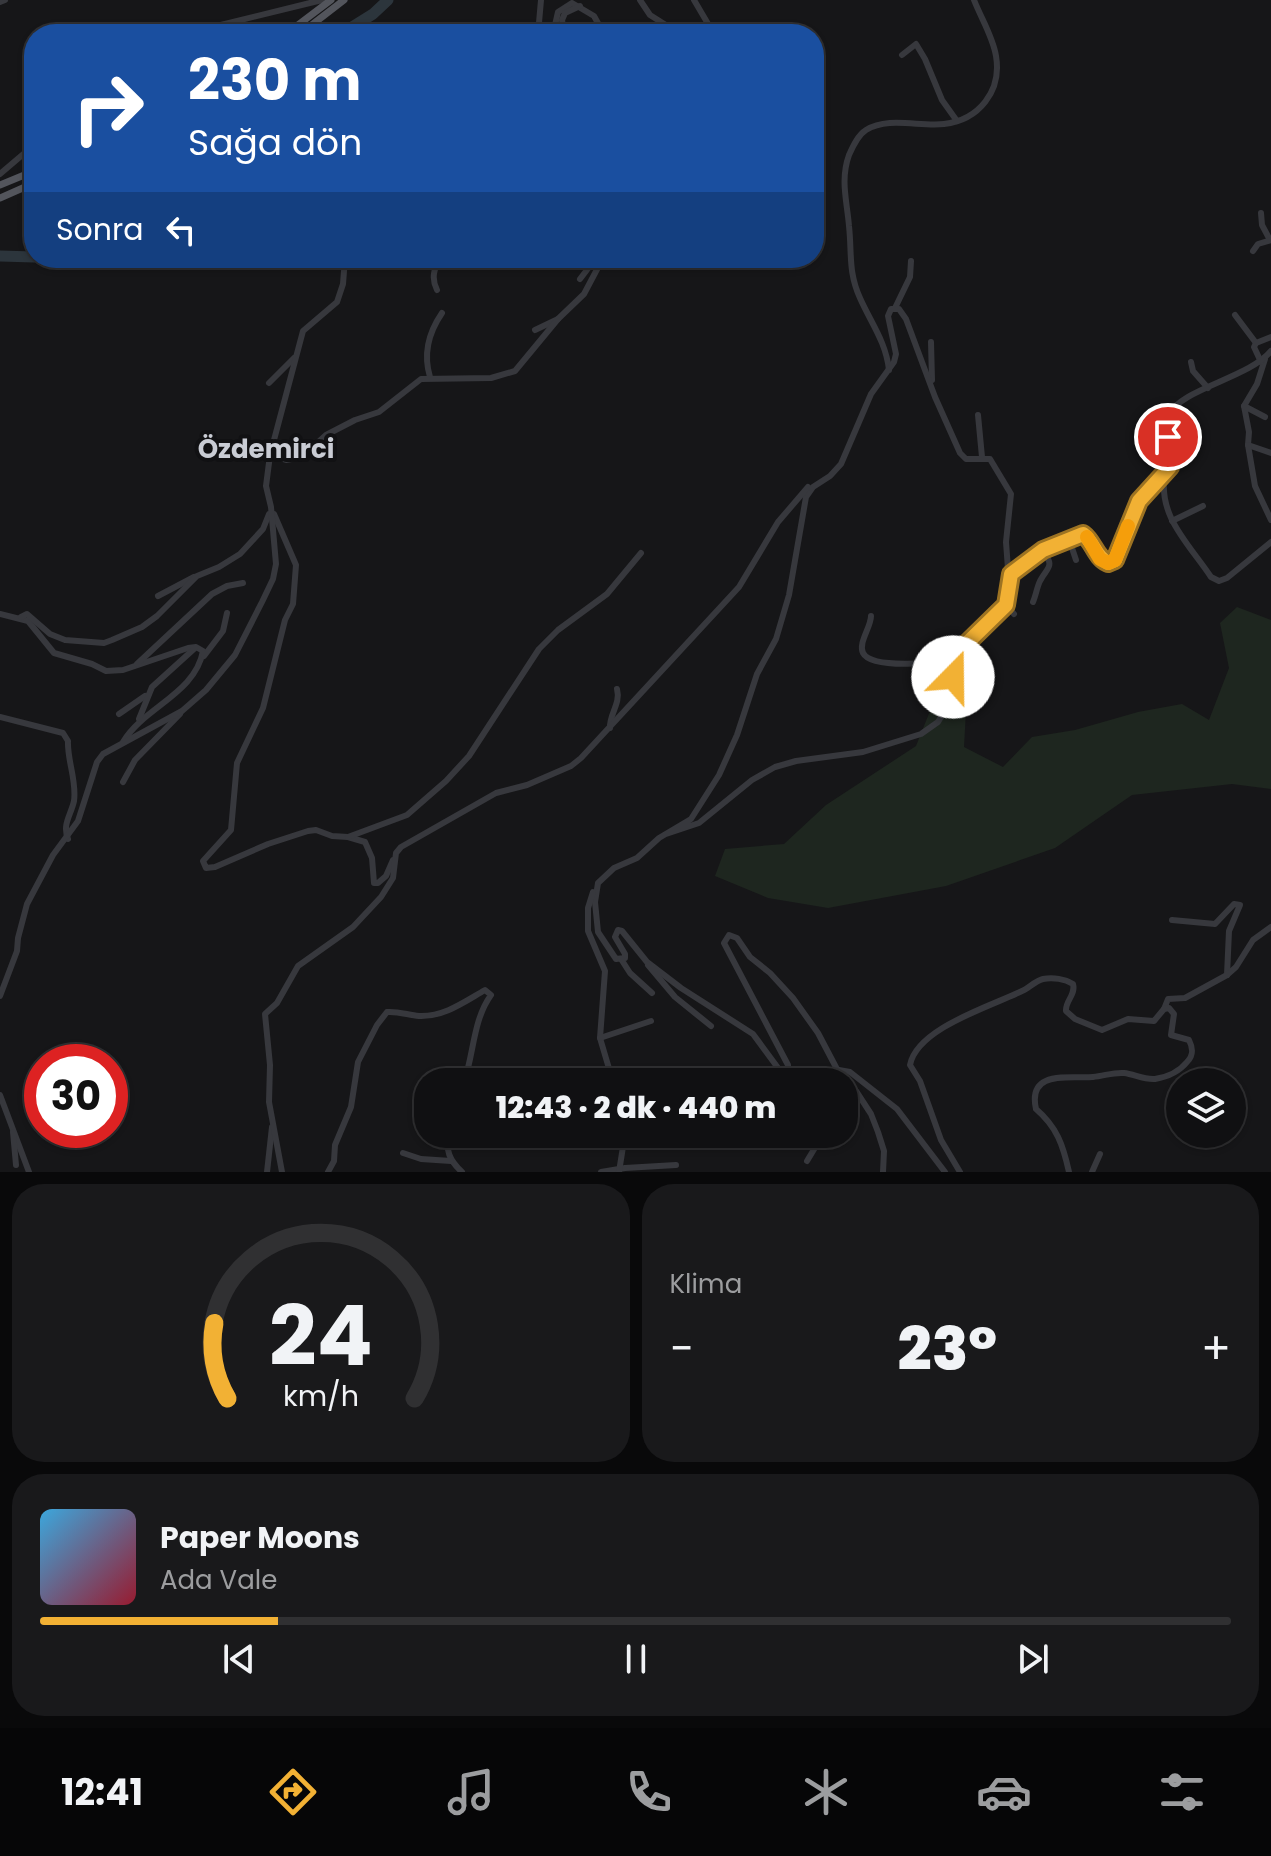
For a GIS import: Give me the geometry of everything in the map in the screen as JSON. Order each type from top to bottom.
[{"type":"main road","points":[[299,24],[331,0]]},
{"type":"main road","points":[[313,24],[344,0]]},
{"type":"main road","points":[[0,185],[24,175]]},
{"type":"main road","points":[[0,198],[24,187]]},
{"type":"street","points":[[225,24],[322,0]]},
{"type":"street","points":[[539,24],[541,0]]},
{"type":"street","points":[[640,0],[650,15],[664,24]]},
{"type":"street","points":[[694,0],[708,24]]},
{"type":"street","points":[[889,370],[879,332],[860,297],[850,267],[849,224],[843,191],[848,160],[857,140],[869,128],[886,124],[943,124],[957,121],[980,109],[990,99],[997,71],[993,45],[974,0]]},
{"type":"street","points":[[555,24],[558,12],[572,3],[594,16],[598,24]]},
{"type":"street","points":[[563,24],[565,13],[580,6]]},
{"type":"street","points":[[902,55],[916,44],[942,100],[957,121]]},
{"type":"street","points":[[0,174],[24,154]]},
{"type":"street","points":[[1253,251],[1258,244],[1270,240],[1260,221],[1261,213]]},
{"type":"street","points":[[271,507],[296,565],[293,604],[282,628],[267,698],[237,763],[231,830],[203,861],[206,868],[215,867],[316,830],[365,842],[370,849],[374,883],[378,883],[386,876],[401,847],[496,793],[527,785],[571,766],[610,728],[739,587],[778,522],[801,494],[830,476],[844,460],[871,394],[889,370],[896,354],[888,316],[913,270],[911,261]]},
{"type":"street","points":[[123,782],[135,760],[206,690],[235,655],[273,579],[276,564],[266,478],[270,455],[303,331],[337,302],[344,268]]},
{"type":"street","points":[[436,268],[433,282],[437,290]]},
{"type":"street","points":[[580,279],[588,268]]},
{"type":"street","points":[[270,455],[286,460],[302,457],[326,435],[379,412],[414,382],[430,377],[491,378],[515,371],[558,319],[584,294],[598,268]]},
{"type":"street","points":[[666,834],[699,823],[752,780],[775,767],[863,752],[921,734],[938,722],[945,711],[957,658],[965,644],[1006,605],[1011,574],[1006,542],[1011,494],[993,462],[982,457],[966,459],[963,456],[933,392],[904,316],[895,308]]},
{"type":"street","points":[[430,377],[427,369],[428,343],[442,313]]},
{"type":"street","points":[[1235,315],[1256,343],[1254,347],[1263,360],[1257,384],[1244,406],[1255,486],[1271,520]]},
{"type":"street","points":[[535,330],[558,319]]},
{"type":"street","points":[[1256,343],[1271,337]]},
{"type":"street","points":[[931,342],[933,392]]},
{"type":"street","points":[[1011,574],[1043,550],[1083,534],[1089,538],[1100,559],[1108,563],[1115,560],[1139,501],[1170,467],[1170,413],[1182,401],[1263,360],[1271,351]]},
{"type":"street","points":[[269,383],[294,358]]},
{"type":"street","points":[[1191,362],[1193,371],[1208,388]]},
{"type":"street","points":[[1244,406],[1265,417]]},
{"type":"street","points":[[978,415],[982,457]]},
{"type":"street","points":[[1138,440],[1168,437]]},
{"type":"street","points":[[1248,445],[1271,453]]},
{"type":"street","points":[[1165,474],[1164,499],[1172,521],[1211,577],[1219,581],[1227,578],[1271,542]]},
{"type":"street","points":[[609,1068],[600,1038],[605,971],[588,931],[588,908],[598,883],[614,868],[637,858],[666,834],[691,819],[719,775],[734,743],[757,674],[776,639],[789,595],[806,497],[816,484]]},
{"type":"street","points":[[1172,521],[1203,506]]},
{"type":"street","points":[[158,596],[219,567],[247,549],[267,522],[271,507]]},
{"type":"street","points":[[1069,539],[1076,560]]},
{"type":"street","points":[[1033,602],[1039,582],[1049,568],[1049,560],[1043,550]]},
{"type":"street","points":[[348,837],[407,815],[446,781],[469,756],[539,649],[558,630],[607,594],[641,553]]},
{"type":"street","points":[[21,617],[27,614],[34,618],[57,638],[104,643],[150,621],[197,576]]},
{"type":"street","points":[[134,666],[212,594],[227,586],[243,583]]},
{"type":"street","points":[[1006,605],[1014,614]]},
{"type":"street","points":[[135,725],[171,697],[194,673],[223,631],[227,613]]},
{"type":"street","points":[[0,614],[28,621],[48,648],[61,657],[92,664],[106,671],[196,647],[203,651],[202,658]]},
{"type":"street","points":[[871,616],[862,645],[863,653],[870,659],[882,663],[937,663],[957,658]]},
{"type":"street","points":[[122,743],[135,725],[157,680],[196,647]]},
{"type":"street","points":[[610,728],[619,697],[617,689]]},
{"type":"street","points":[[119,714],[148,694]]},
{"type":"street","points":[[0,996],[14,960],[27,904],[53,855],[68,839],[86,802],[97,762],[103,754],[182,711]]},
{"type":"street","points":[[0,717],[63,733],[68,741],[74,795],[66,820],[68,839]]},
{"type":"street","points":[[282,1172],[272,1119],[265,1014],[277,1003],[298,966],[353,927],[381,897],[393,878],[396,853]]},
{"type":"street","points":[[598,883],[595,906],[598,932],[613,956],[621,959],[630,973],[652,993]]},
{"type":"street","points":[[1172,920],[1215,924],[1234,904],[1240,905],[1229,931],[1227,975]]},
{"type":"street","points":[[960,1172],[941,1140],[920,1081],[910,1065],[917,1050],[929,1039],[961,1018],[1041,980],[1056,979],[1073,984],[1074,992],[1066,1011],[1075,1019],[1102,1030],[1128,1019],[1154,1021],[1168,999],[1185,998],[1227,975],[1236,967],[1253,940],[1271,927]]},
{"type":"street","points":[[621,959],[625,954],[615,937],[618,930],[622,931],[669,991],[711,1026]]},
{"type":"street","points":[[788,1068],[730,958],[724,943],[729,935],[737,938],[750,957],[793,998],[838,1068]]},
{"type":"street","points":[[647,962],[681,988],[753,1034],[778,1068]]},
{"type":"street","points":[[328,1172],[334,1161],[335,1145],[351,1107],[358,1062],[387,1012],[428,1016],[453,1009],[485,990],[491,995],[478,1017],[468,1068]]},
{"type":"street","points":[[1069,1172],[1064,1150],[1051,1122],[1036,1109],[1035,1092],[1051,1078],[1096,1077],[1121,1072],[1150,1079],[1175,1073],[1191,1059],[1192,1044],[1189,1040],[1171,1035],[1174,1014],[1169,1008],[1164,1009]]},
{"type":"street","points":[[600,1038],[615,1030],[651,1021]]},
{"type":"street","points":[[858,1078],[897,1109],[945,1172]]},
{"type":"street","points":[[0,1095],[29,1172]]},
{"type":"street","points":[[858,1096],[871,1114],[884,1151],[883,1172]]},
{"type":"street","points":[[267,1172],[272,1119]]},
{"type":"street","points":[[13,1128],[16,1165]]},
{"type":"street","points":[[447,1148],[451,1161],[462,1172]]},
{"type":"street","points":[[619,1170],[623,1148]]},
{"type":"street","points":[[807,1161],[815,1148]]},
{"type":"street","points":[[403,1153],[421,1159],[451,1161]]},
{"type":"street","points":[[1092,1172],[1100,1154]]},
{"type":"street","points":[[601,1172],[676,1165]]},
{"type":"shaded area","points":[[1237,607],[1271,620],[1271,789],[1232,784],[1132,795],[1055,848],[946,886],[828,908],[768,898],[715,876],[725,849],[784,844],[826,805],[916,746],[938,691],[967,693],[964,747],[1003,767],[1032,737],[1075,730],[1138,712],[1182,704],[1209,720],[1229,668],[1220,623]]},
{"type":"waterway","points":[[357,24],[388,0]]},
{"type":"waterway","points":[[0,256],[24,257]]},
{"type":"slow traffic","points":[[1087,537],[1100,559],[1108,563],[1115,560],[1128,526]]},
{"type":"district","name":"Özdemirci","points":[[266,449]]},
{"type":"route","points":[[953,677],[960,650],[1006,605],[1011,574],[1043,550],[1083,534],[1089,538],[1100,559],[1108,563],[1115,560],[1139,501],[1170,467],[1168,437]]}]
